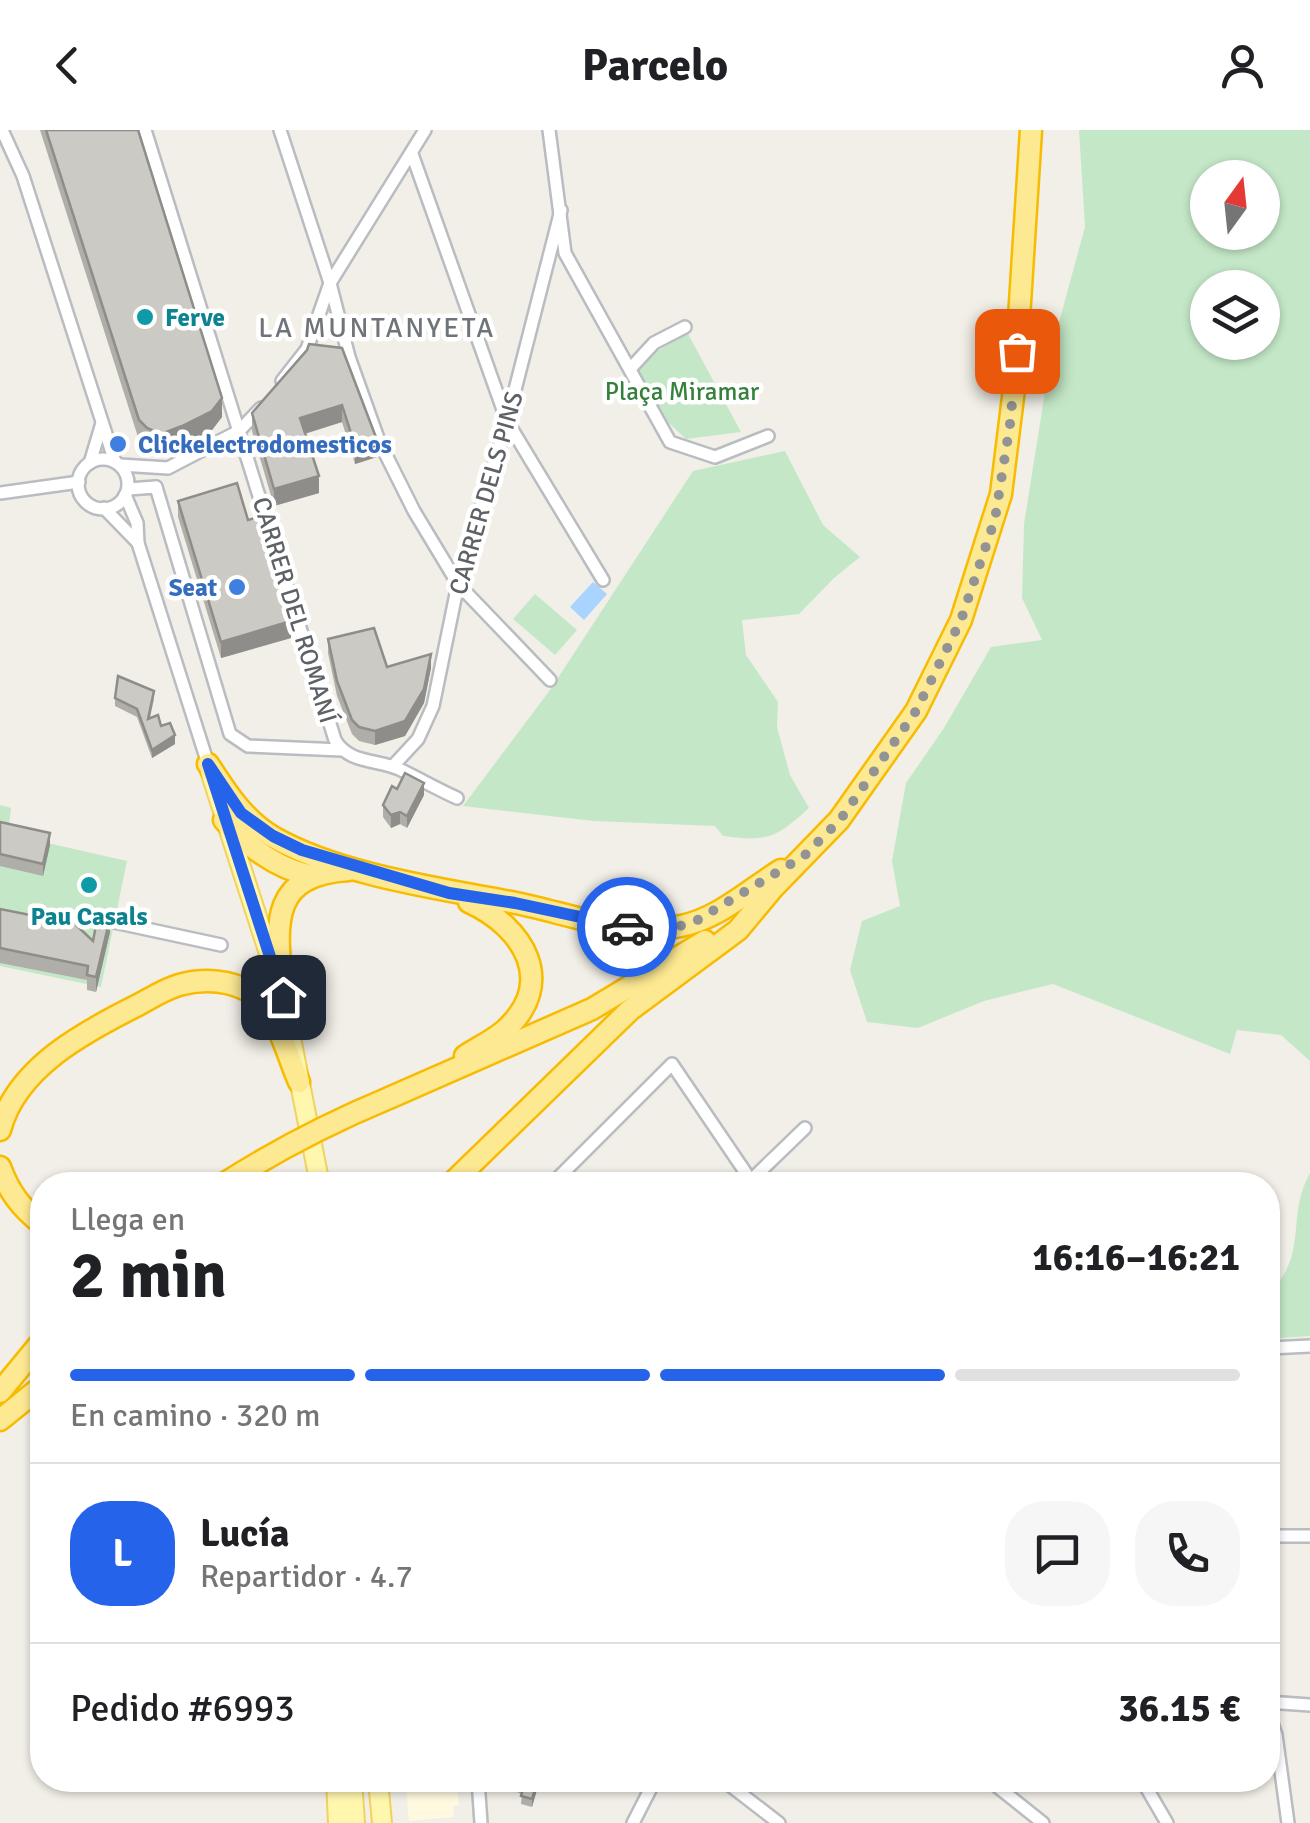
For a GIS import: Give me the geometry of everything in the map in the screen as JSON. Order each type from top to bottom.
[{"type":"highway","points":[[463,1172],[630,1010],[738,930],[840,820],[916,711],[961,620],[1000,494],[1010,424],[1031,130]]},
{"type":"highway","points":[[208,764],[241,813],[273,836],[302,850],[449,893],[624,927],[680,926],[716,912],[804,856]]},
{"type":"highway","points":[[224,820],[246,845],[272,861],[313,876]]},
{"type":"highway","points":[[283,997],[278,924],[281,907],[300,883],[313,876],[359,869]]},
{"type":"highway","points":[[242,1172],[346,1116],[592,1009],[665,968],[774,888]]},
{"type":"highway","points":[[437,1078],[504,1031],[520,1011],[529,989],[526,954],[516,935],[505,922],[449,893]]},
{"type":"highway","points":[[0,1130],[6,1108],[45,1062],[101,1023],[176,985],[191,982],[222,981],[257,997],[266,1007],[299,1082]]},
{"type":"highway","points":[[0,1167],[8,1189],[30,1214]]},
{"type":"highway","points":[[0,1392],[30,1356]]},
{"type":"highway","points":[[0,1420],[30,1396]]},
{"type":"main road","points":[[208,764],[283,997],[317,1172]]},
{"type":"main road","points":[[337,1792],[338,1823]]},
{"type":"main road","points":[[356,1792],[358,1823]]},
{"type":"main road","points":[[379,1792],[382,1823]]},
{"type":"street","points":[[2,130],[24,176],[102,423],[118,464],[128,478],[126,492],[137,522],[138,543],[208,764]]},
{"type":"street","name":"CARRER DEL ROMANÍ","points":[[145,130],[335,740],[341,750],[370,764],[393,766],[457,798]]},
{"type":"street","points":[[280,130],[379,442],[414,512],[458,584],[550,680]]},
{"type":"street","points":[[90,463],[102,459],[168,468],[240,432],[307,349],[330,284],[425,130]]},
{"type":"street","points":[[549,130],[565,253],[670,442],[714,457],[768,436]]},
{"type":"street","points":[[412,154],[507,421],[603,580]]},
{"type":"street","name":"CARRER DELS PINS","points":[[393,766],[418,739],[433,706],[458,584],[507,421],[561,210]]},
{"type":"street","points":[[630,369],[654,343],[685,326]]},
{"type":"street","points":[[307,349],[321,352]]},
{"type":"street","points":[[335,354],[349,357]]},
{"type":"street","points":[[102,423],[90,463],[79,482],[86,501],[104,508],[138,543]]},
{"type":"street","points":[[168,468],[156,488],[230,734],[248,746],[341,750]]},
{"type":"street","points":[[0,493],[79,482]]},
{"type":"street","points":[[104,508],[114,506],[126,492],[156,488]]},
{"type":"street","points":[[114,922],[221,945]]},
{"type":"street","points":[[564,1172],[672,1064],[742,1172]]},
{"type":"street","points":[[762,1172],[805,1128]]},
{"type":"street","points":[[1280,1347],[1310,1346]]},
{"type":"street","points":[[1280,1536],[1310,1536]]},
{"type":"street","points":[[1280,1703],[1310,1705]]},
{"type":"street","points":[[1280,1765],[1288,1823]]},
{"type":"street","points":[[479,1792],[481,1823]]},
{"type":"street","points":[[633,1823],[649,1792]]},
{"type":"street","points":[[738,1792],[778,1823]]},
{"type":"street","points":[[1004,1792],[1043,1823]]},
{"type":"street","points":[[1149,1792],[1167,1823]]},
{"type":"shaded area","points":[[406,1792],[458,1792],[459,1805],[453,1806],[454,1817],[409,1821]]},
{"type":"green space","points":[[1079,130],[1310,130],[1310,1061],[1281,1035],[1237,1030],[1230,1054],[1053,984],[984,1001],[918,1028],[867,1022],[850,970],[862,921],[900,906],[892,861],[906,783],[944,728],[991,647],[1042,640],[1022,598],[1024,524],[1052,348],[1085,227]]},
{"type":"green space","name":"Plaça Miramar","points":[[687,332],[741,432],[686,439],[655,410],[639,370],[656,352]]},
{"type":"green space","points":[[785,451],[823,525],[860,557],[799,614],[742,620],[746,655],[778,702],[777,727],[790,775],[809,808],[779,832],[751,838],[723,836],[715,826],[594,821],[463,806],[550,690],[693,471]]},
{"type":"green space","points":[[535,594],[577,630],[555,655],[513,619]]},
{"type":"green space","points":[[0,805],[11,808],[8,834],[127,861],[101,987],[0,966]]},
{"type":"green space","points":[[1310,1173],[1310,1336],[1280,1338],[1280,1280],[1293,1250],[1303,1189]]},
{"type":"water","points":[[593,582],[607,594],[584,620],[570,607]]},
{"type":"building","points":[[46,130],[138,130],[222,398],[212,411],[161,434],[139,420]]},
{"type":"building","points":[[309,344],[342,348],[377,440],[355,446],[342,405],[300,418],[319,476],[274,489],[252,413]]},
{"type":"building","name":"Seat","points":[[237,483],[248,520],[259,517],[291,621],[221,642],[178,501]]},
{"type":"building","points":[[374,628],[387,667],[431,654],[424,689],[405,721],[375,731],[359,727],[352,720],[337,681],[328,639]]},
{"type":"building","points":[[118,676],[154,691],[148,719],[158,715],[161,726],[170,723],[175,735],[152,750],[137,709],[115,698]]},
{"type":"building","points":[[405,773],[424,783],[407,816],[400,812],[391,815],[383,805],[392,786],[397,789]]},
{"type":"building","points":[[0,822],[50,833],[43,864],[0,854]]},
{"type":"building","points":[[0,909],[75,924],[93,941],[98,915],[110,918],[96,977],[87,975],[88,966],[0,948]]},
{"type":"building","points":[[522,1792],[534,1792],[532,1799],[521,1796]]},
{"type":"way so far","points":[[627,927],[680,926],[696,921],[804,856],[840,820],[894,746],[936,674],[961,620],[995,519],[1017,351]]},
{"type":"place","name":"Ferve","points":[[145,317]]},
{"type":"place","name":"Clickelectrodomesticos","points":[[118,444]]},
{"type":"place","name":"Seat","points":[[237,587]]},
{"type":"place","name":"Pau Casals","points":[[89,885]]},
{"type":"district","name":"LA MUNTANYETA","points":[[377,328]]},
{"type":"route","points":[[283,997],[208,764],[241,813],[273,836],[302,850],[449,893],[627,927]]}]
